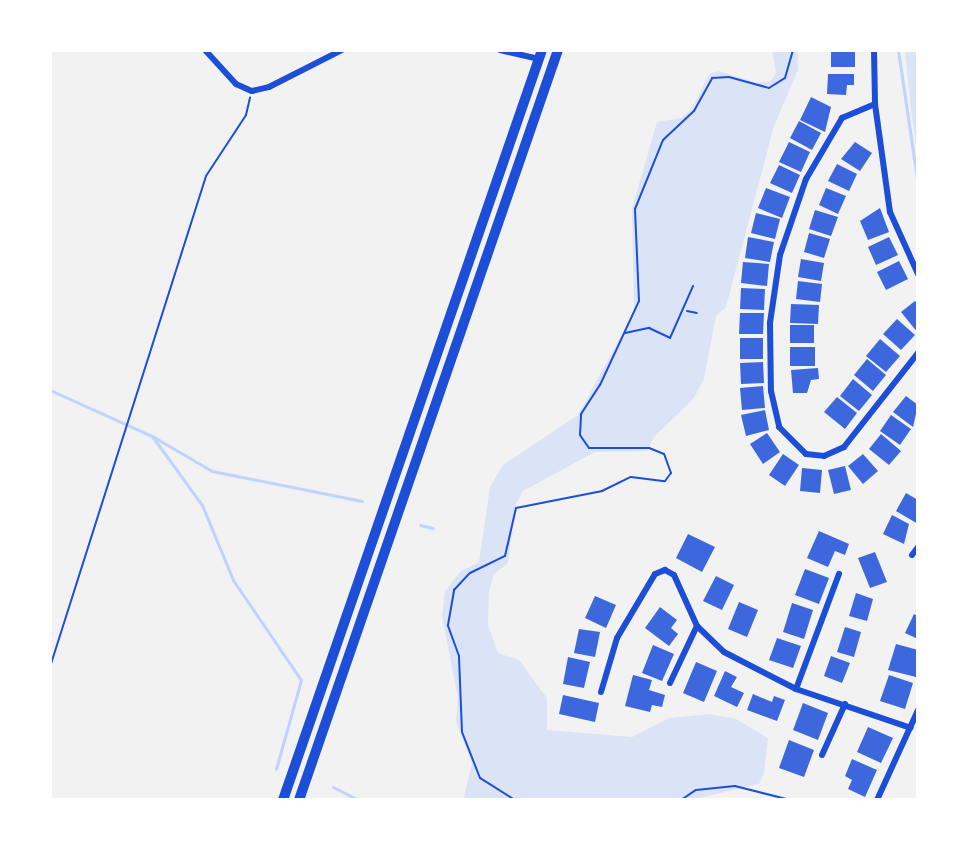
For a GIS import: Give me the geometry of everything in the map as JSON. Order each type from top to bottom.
[{"type":"highway","points":[[299,800],[558,50]]},
{"type":"highway","points":[[283,800],[540,55]]},
{"type":"street","points":[[205,50],[236,84],[252,91],[269,87],[342,50]]},
{"type":"street","points":[[500,50],[540,55]]},
{"type":"street","points":[[874,50],[875,104],[890,212],[918,274]]},
{"type":"street","points":[[875,104],[842,118],[806,179],[780,255],[770,323],[771,391],[779,427],[789,443],[806,454],[824,456],[844,447],[918,353]]},
{"type":"street","points":[[912,555],[918,547]]},
{"type":"street","points":[[601,692],[617,638],[655,574],[665,570],[674,575],[697,626],[724,652],[796,689],[911,728]]},
{"type":"street","points":[[796,689],[839,574]]},
{"type":"street","points":[[670,683],[697,626]]},
{"type":"street","points":[[822,755],[845,704]]},
{"type":"street","points":[[877,800],[918,710]]},
{"type":"path","points":[[515,800],[480,778],[462,732],[459,656],[448,625],[450,602],[462,580],[505,556],[516,508],[602,491],[631,477],[665,481],[671,473],[664,454],[649,448],[589,448],[580,435],[581,414],[639,301],[635,209],[658,147],[694,111],[712,78],[729,77],[769,88],[785,78],[793,50]]},
{"type":"path","points":[[50,667],[206,176],[246,115],[252,91]]},
{"type":"path","points":[[625,333],[649,328],[670,338],[685,312],[693,286]]},
{"type":"path","points":[[685,312],[697,313]]},
{"type":"path","points":[[681,800],[696,790],[735,786],[790,800]]},
{"type":"shaded area","points":[[772,50],[798,50],[798,70],[774,126],[726,307],[716,316],[704,379],[694,398],[654,437],[647,451],[595,452],[523,491],[516,504],[508,563],[494,574],[489,591],[488,625],[498,653],[519,660],[547,698],[547,730],[632,737],[669,718],[709,714],[736,719],[768,738],[764,773],[759,784],[691,800],[463,800],[472,764],[456,721],[458,699],[442,616],[445,591],[461,571],[479,562],[490,487],[503,465],[578,415],[634,312],[632,208],[657,122],[681,118],[692,109],[709,74],[719,71],[757,83],[771,81],[776,73]]},
{"type":"shaded area","points":[[905,50],[918,50],[918,160],[911,110]]},
{"type":"building","points":[[831,50],[855,50],[855,67],[831,67]]},
{"type":"building","points":[[828,74],[854,74],[854,85],[847,85],[846,95],[827,94]]},
{"type":"building","points":[[811,97],[831,107],[825,132],[800,120]]},
{"type":"building","points":[[799,121],[821,133],[812,150],[790,138]]},
{"type":"building","points":[[789,142],[810,152],[801,172],[779,162]]},
{"type":"building","points":[[855,142],[872,153],[860,171],[841,159]]},
{"type":"building","points":[[837,164],[857,174],[849,191],[828,181]]},
{"type":"building","points":[[779,165],[800,175],[792,193],[770,183]]},
{"type":"building","points":[[766,188],[790,197],[782,218],[758,208]]},
{"type":"building","points":[[826,188],[846,196],[838,214],[819,205]]},
{"type":"building","points":[[880,208],[889,232],[868,240],[860,221]]},
{"type":"building","points":[[815,210],[838,217],[831,236],[809,229]]},
{"type":"building","points":[[756,213],[780,219],[775,239],[751,233]]},
{"type":"building","points":[[809,233],[830,239],[824,258],[804,252]]},
{"type":"building","points":[[748,237],[774,242],[770,262],[745,258]]},
{"type":"building","points":[[889,237],[898,255],[876,265],[868,247]]},
{"type":"building","points":[[801,259],[824,263],[821,281],[798,277]]},
{"type":"building","points":[[899,261],[908,279],[886,290],[877,272]]},
{"type":"building","points":[[743,262],[769,264],[767,286],[741,283]]},
{"type":"building","points":[[798,281],[822,284],[820,302],[796,299]]},
{"type":"building","points":[[741,288],[765,289],[764,310],[740,309]]},
{"type":"building","points":[[915,301],[918,304],[918,333],[901,312]]},
{"type":"building","points":[[791,304],[819,305],[818,324],[790,323]]},
{"type":"building","points":[[740,313],[764,313],[763,334],[739,334]]},
{"type":"building","points":[[897,319],[915,335],[901,350],[883,334]]},
{"type":"building","points":[[790,325],[814,325],[814,343],[790,343]]},
{"type":"building","points":[[740,338],[763,338],[763,359],[740,359]]},
{"type":"building","points":[[880,339],[900,356],[886,372],[866,356]]},
{"type":"building","points":[[790,347],[815,347],[815,366],[790,366]]},
{"type":"building","points":[[867,359],[886,375],[873,391],[854,375]]},
{"type":"building","points":[[763,362],[764,383],[741,384],[740,363]]},
{"type":"building","points":[[818,368],[819,379],[811,380],[807,393],[793,393],[791,370]]},
{"type":"building","points":[[853,379],[872,395],[859,411],[840,396]]},
{"type":"building","points":[[763,386],[765,408],[742,410],[740,388]]},
{"type":"building","points":[[906,396],[918,405],[913,427],[893,412]]},
{"type":"building","points":[[837,397],[857,413],[845,429],[824,412]]},
{"type":"building","points":[[765,410],[769,430],[746,436],[741,415]]},
{"type":"building","points":[[891,415],[911,429],[900,445],[880,431]]},
{"type":"building","points":[[767,433],[780,452],[763,464],[750,444]]},
{"type":"building","points":[[881,434],[901,451],[889,465],[869,449]]},
{"type":"building","points":[[783,454],[799,465],[785,486],[769,475]]},
{"type":"building","points":[[863,454],[878,471],[863,484],[848,466]]},
{"type":"building","points":[[845,466],[851,490],[834,494],[828,470]]},
{"type":"building","points":[[802,468],[822,470],[820,493],[800,491]]},
{"type":"building","points":[[906,493],[918,500],[918,524],[896,511]]},
{"type":"building","points":[[892,515],[909,524],[904,544],[883,534]]},
{"type":"building","points":[[819,531],[849,544],[845,555],[835,551],[828,567],[807,558]]},
{"type":"building","points":[[688,534],[715,547],[702,572],[676,558]]},
{"type":"building","points":[[875,552],[887,582],[870,588],[858,558]]},
{"type":"building","points":[[805,569],[829,578],[819,604],[795,595]]},
{"type":"building","points":[[716,576],[734,585],[722,610],[703,601]]},
{"type":"building","points":[[856,593],[873,599],[867,621],[849,616]]},
{"type":"building","points":[[595,596],[616,605],[606,628],[585,618]]},
{"type":"building","points":[[739,602],[758,610],[747,637],[728,629]]},
{"type":"building","points":[[792,603],[813,610],[804,639],[783,632]]},
{"type":"building","points":[[660,607],[677,620],[671,628],[678,634],[669,646],[645,628]]},
{"type":"building","points":[[914,614],[918,616],[918,639],[905,633]]},
{"type":"building","points":[[845,627],[861,632],[854,657],[837,652]]},
{"type":"building","points":[[579,629],[600,632],[595,657],[574,653]]},
{"type":"building","points":[[777,638],[801,646],[793,668],[769,660]]},
{"type":"building","points":[[896,644],[918,650],[916,677],[888,670]]},
{"type":"building","points":[[653,645],[674,654],[662,681],[642,673]]},
{"type":"building","points":[[831,656],[850,663],[842,683],[824,676]]},
{"type":"building","points":[[568,657],[590,662],[584,688],[563,684]]},
{"type":"building","points":[[696,662],[717,671],[704,702],[683,693]]},
{"type":"building","points":[[725,671],[737,677],[731,687],[744,693],[737,707],[714,696]]},
{"type":"building","points":[[633,675],[652,680],[649,690],[665,695],[662,707],[652,705],[650,712],[625,706]]},
{"type":"building","points":[[889,675],[913,683],[905,709],[880,701]]},
{"type":"building","points":[[753,694],[772,702],[774,696],[785,700],[777,721],[747,710]]},
{"type":"building","points":[[563,695],[599,703],[595,722],[559,714]]},
{"type":"building","points":[[803,703],[828,713],[818,740],[793,730]]},
{"type":"building","points":[[868,727],[893,738],[881,763],[857,752]]},
{"type":"building","points":[[789,740],[814,750],[804,777],[779,768]]},
{"type":"building","points":[[852,759],[877,770],[865,797],[848,789],[852,780],[845,776]]},
{"type":"waterway","points":[[898,50],[918,185]]},
{"type":"waterway","points":[[50,390],[152,436],[212,471],[362,501]]},
{"type":"waterway","points":[[152,436],[202,505],[233,580],[301,680],[276,769]]},
{"type":"waterway","points":[[420,525],[433,528]]},
{"type":"waterway","points":[[333,787],[358,800]]}]
